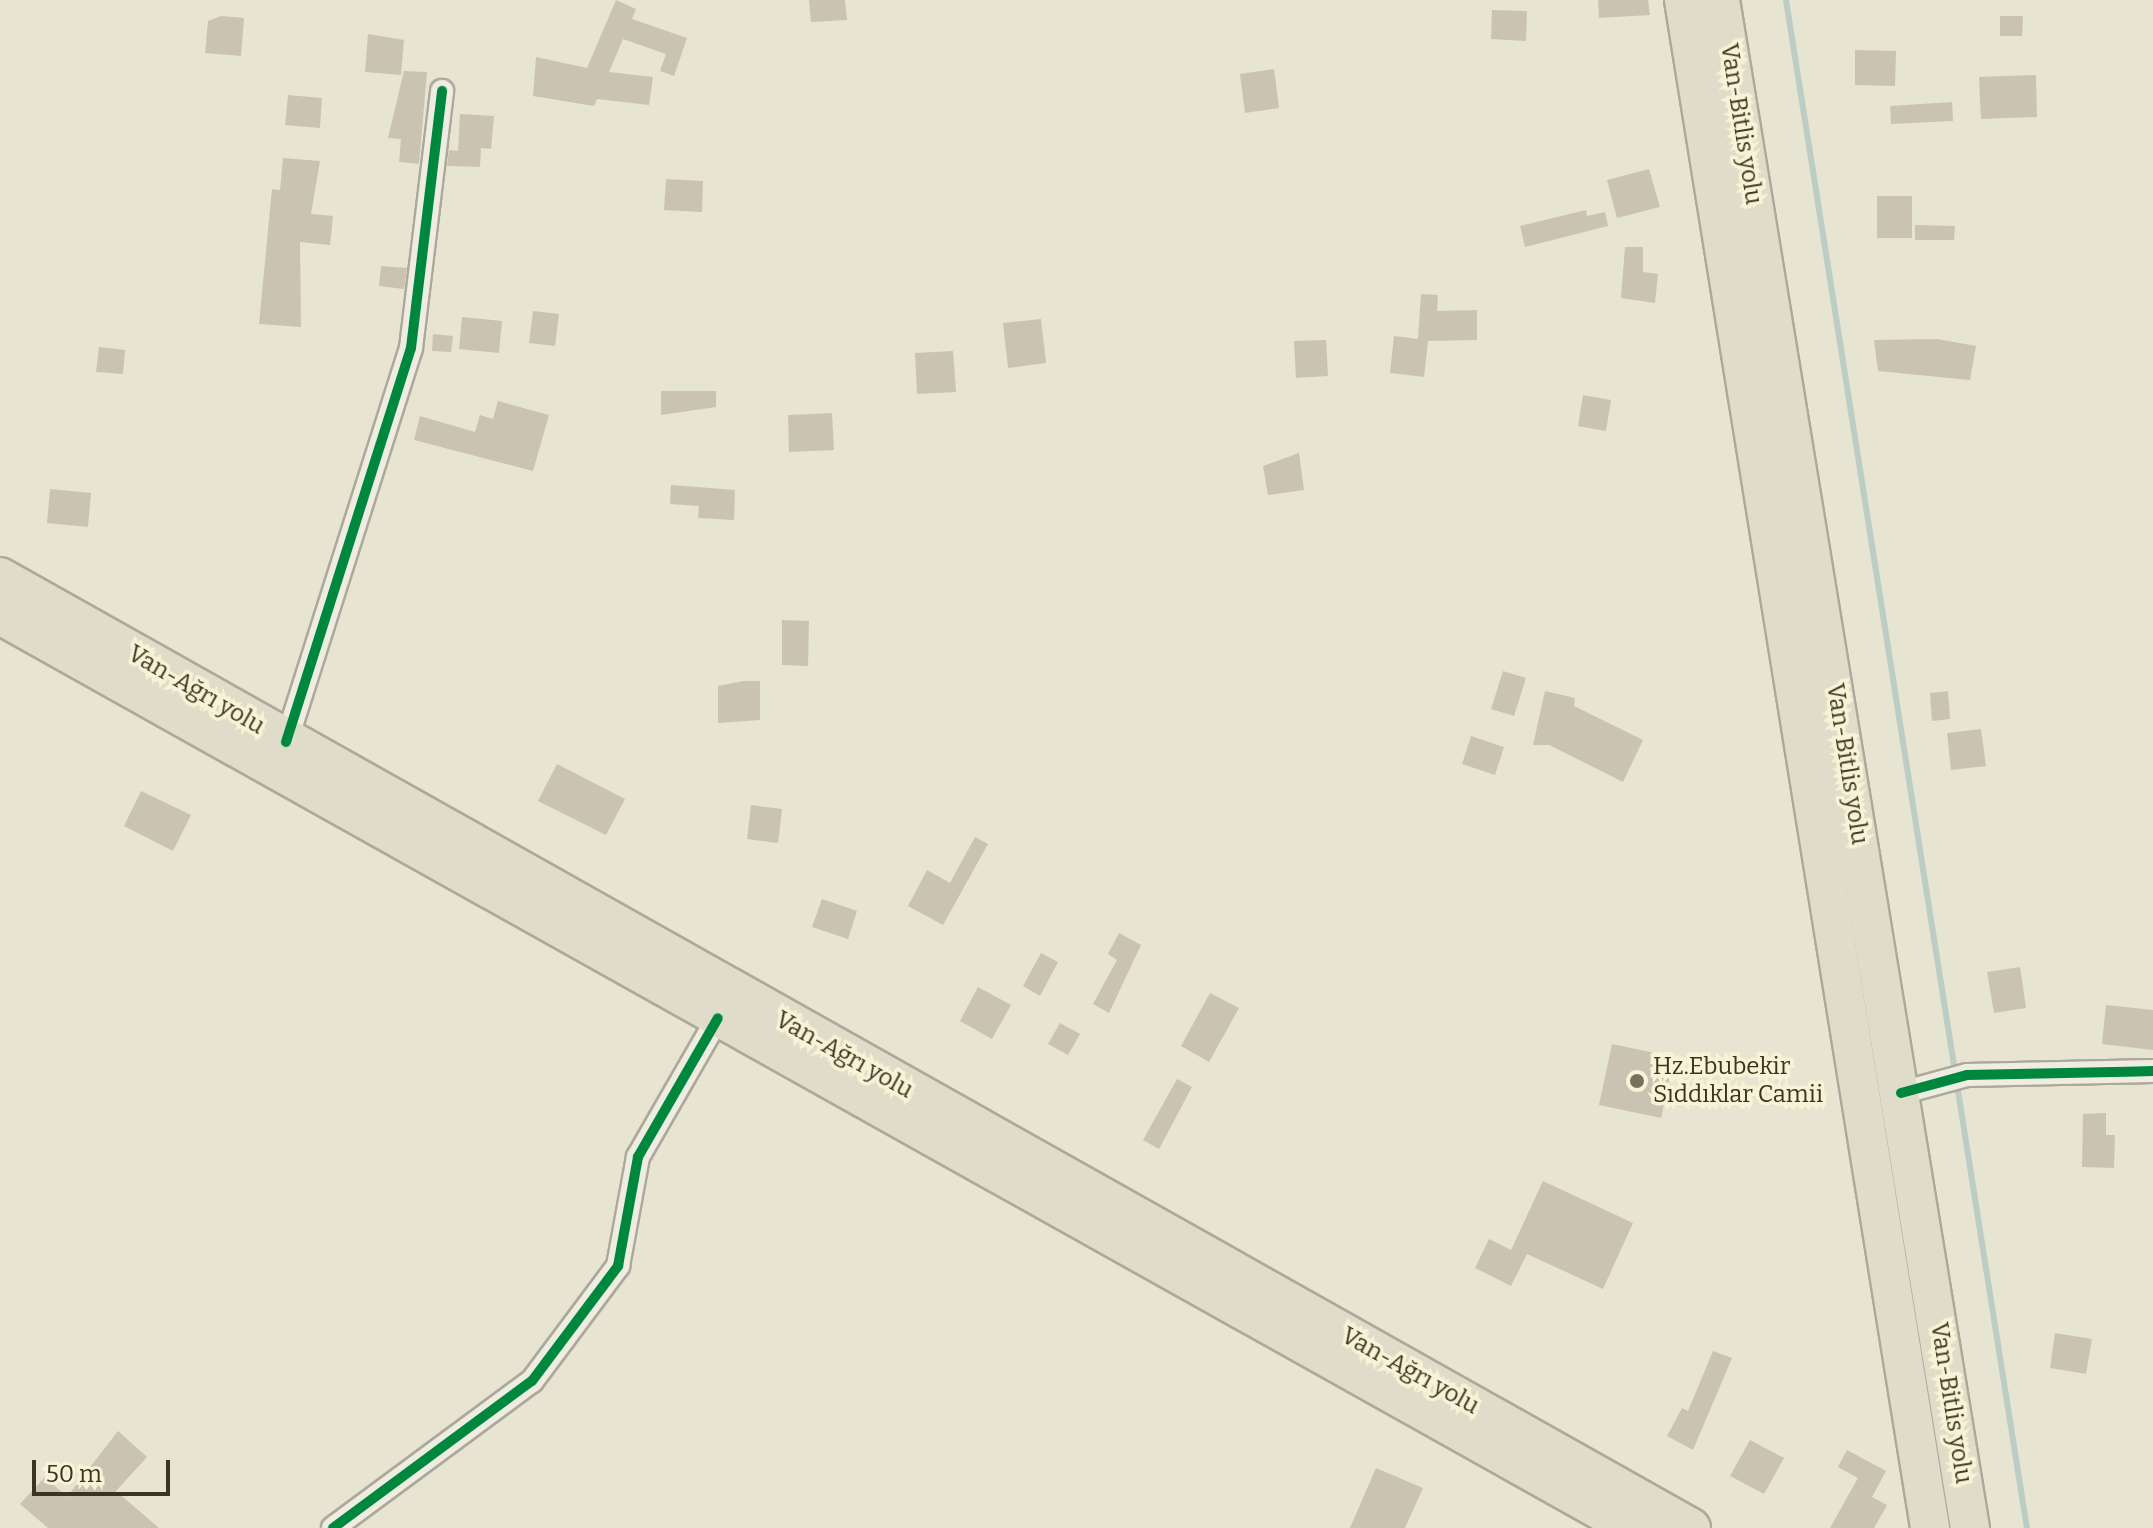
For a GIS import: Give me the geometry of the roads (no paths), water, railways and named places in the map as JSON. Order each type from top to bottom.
[{"type":"highway","name":"Van-Bitlis yolu","points":[[1684,0],[1930,1528]]},
{"type":"highway","name":"Van-Bitlis yolu","points":[[1720,0],[1970,1528]]},
{"type":"highway","name":"Van-Ağrı yolu","points":[[0,577],[286,742],[1691,1528]]},
{"type":"highway","name":"Van-Ağrı yolu","points":[[0,615],[1632,1528]]},
{"type":"street","points":[[286,742],[411,348],[442,91]]},
{"type":"street","points":[[333,1528],[532,1381],[618,1266],[638,1157],[718,1018]]},
{"type":"street","points":[[1901,1093],[1958,1076],[2153,1071]]},
{"type":"waterway","points":[[1786,0],[2027,1528]]},
{"type":"place","name":"Hz.Ebubekir Sıddıklar Camii","points":[[1637,1081]]}]
